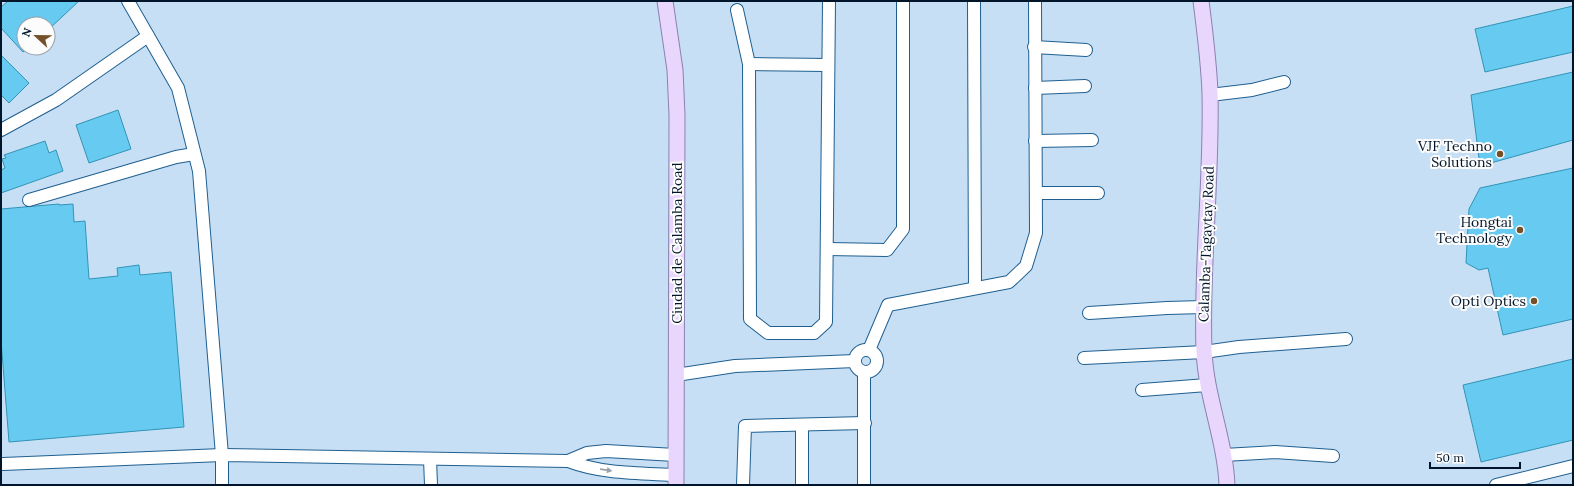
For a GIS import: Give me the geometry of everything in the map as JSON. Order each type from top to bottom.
[{"type":"main road","name":"Ciudad de Calamba Road","points":[[665,1],[675,70],[677,115],[676,480]]},
{"type":"main road","name":"Calamba-Tagaytay Road","points":[[1201,1],[1210,94],[1203,307],[1204,352],[1207,384],[1224,455],[1227,485]]},
{"type":"street","points":[[128,1],[178,88],[198,171],[222,456],[222,485]]},
{"type":"street","points":[[737,10],[749,64],[750,319],[768,333],[814,333],[826,322],[829,1]]},
{"type":"street","points":[[827,249],[887,250],[903,229],[903,1]]},
{"type":"street","points":[[974,1],[975,288]]},
{"type":"street","points":[[855,362],[859,353],[869,350],[888,306],[1009,282],[1026,266],[1036,234],[1034,1]]},
{"type":"street","points":[[1,130],[56,100],[148,36]]},
{"type":"street","points":[[1034,47],[1086,50]]},
{"type":"street","points":[[749,64],[828,65]]},
{"type":"street","points":[[1210,94],[1252,90],[1284,82]]},
{"type":"street","points":[[1035,88],[1085,86]]},
{"type":"street","points":[[1036,141],[1092,140]]},
{"type":"street","points":[[29,200],[176,157],[194,154]]},
{"type":"street","points":[[1036,193],[1098,194]]},
{"type":"street","points":[[1089,313],[1203,307]]},
{"type":"street","points":[[1084,358],[1204,352],[1239,347],[1346,339]]},
{"type":"street","points":[[855,362],[860,370],[864,372],[874,370],[877,366],[876,356],[869,350]]},
{"type":"street","points":[[676,375],[735,366],[855,362]]},
{"type":"street","points":[[864,372],[864,485]]},
{"type":"street","points":[[1142,390],[1207,384]]},
{"type":"street","points":[[743,485],[745,426],[865,423]]},
{"type":"street","points":[[802,425],[802,485]]},
{"type":"street","points":[[568,461],[587,453],[606,451],[675,454]]},
{"type":"street","points":[[1224,455],[1275,452],[1333,456]]},
{"type":"street","points":[[3,464],[222,456],[568,461],[585,467],[676,480]]},
{"type":"street","points":[[430,458],[430,485]]},
{"type":"street","points":[[1496,485],[1573,466]]},
{"type":"building","points":[[8,1],[79,1],[56,23],[56,16],[16,16],[16,44],[1,28],[1,7]]},
{"type":"building","points":[[1573,6],[1573,52],[1485,72],[1475,29]]},
{"type":"building","points":[[1,55],[29,83],[9,103],[1,95]]},
{"type":"building","points":[[1573,72],[1573,140],[1480,166],[1471,95]]},
{"type":"building","points":[[118,110],[131,149],[89,163],[76,125]]},
{"type":"building","points":[[45,141],[49,153],[56,150],[63,171],[1,193],[1,170],[5,168],[2,159],[6,158],[4,155]]},
{"type":"building","name":"Hongtai Technology","points":[[1573,168],[1573,319],[1503,335],[1488,268],[1479,270],[1466,263],[1469,209],[1480,188]]},
{"type":"building","points":[[73,204],[74,222],[85,221],[89,279],[118,276],[117,268],[139,265],[140,275],[171,272],[184,427],[9,442],[1,340],[1,209]]},
{"type":"building","points":[[1573,359],[1573,440],[1481,462],[1463,385]]},
{"type":"place","name":"VJF Techno Solutions","points":[[1500,154]]},
{"type":"place","name":"Hongtai Technology","points":[[1520,230]]},
{"type":"place","name":"Opti Optics","points":[[1534,301]]}]
